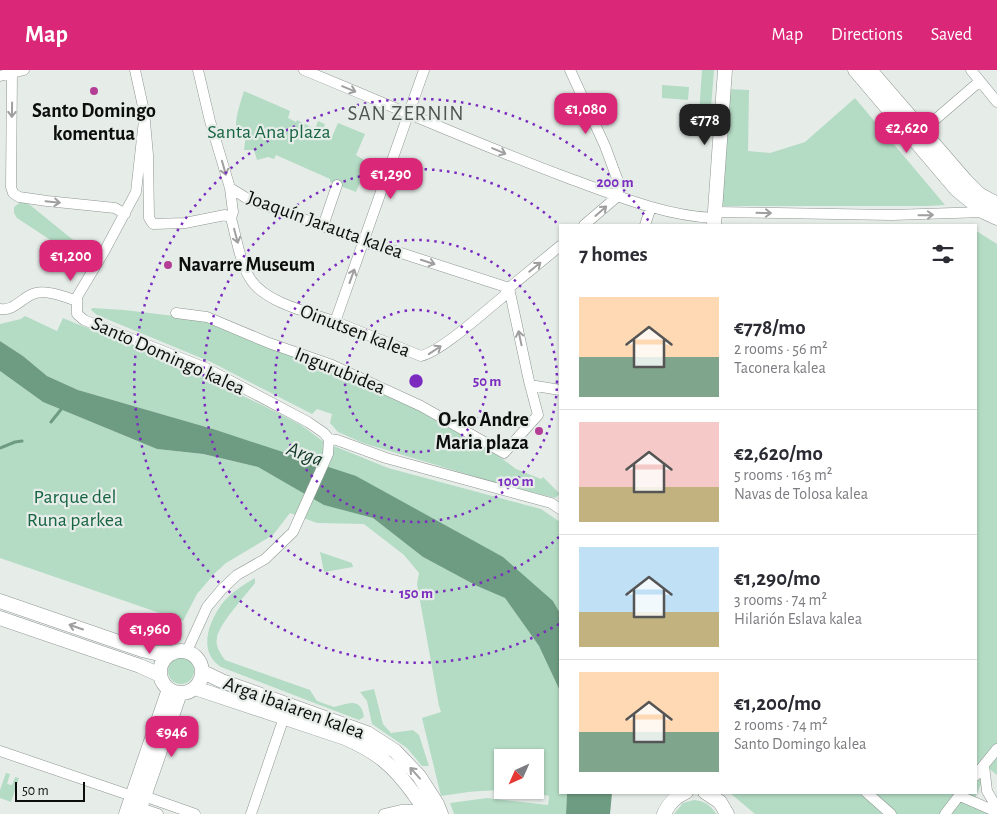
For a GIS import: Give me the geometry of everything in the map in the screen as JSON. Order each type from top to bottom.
[{"type":"street","points":[[0,76],[24,70]]},
{"type":"street","name":"Santo Domingo kalea","points":[[135,70],[148,155],[149,218],[153,224],[185,224],[225,215],[231,218]]},
{"type":"street","name":"Joaquín Jarauta kalea","points":[[198,70],[210,121],[230,188],[248,199],[364,241],[509,288]]},
{"type":"street","points":[[304,70],[529,163],[651,207],[714,218],[990,215]]},
{"type":"street","points":[[335,322],[424,70]]},
{"type":"street","points":[[570,70],[605,146],[618,181],[618,196],[585,224]]},
{"type":"street","points":[[855,70],[956,189],[990,215]]},
{"type":"street","points":[[971,70],[997,102]]},
{"type":"street","points":[[876,72],[923,130],[979,194],[997,204]]},
{"type":"street","points":[[12,73],[11,186],[13,193],[19,197],[47,202],[115,208],[125,214]]},
{"type":"street","points":[[714,218],[726,74]]},
{"type":"street","points":[[923,130],[980,81]]},
{"type":"street","name":"Santo Domingo kalea","points":[[144,120],[136,192],[82,288],[76,301],[77,314],[84,320],[206,368],[308,422],[324,433],[329,446]]},
{"type":"street","points":[[323,226],[337,185]]},
{"type":"street","name":"Oinutsen kalea","points":[[230,188],[233,212],[231,218],[241,256],[253,284],[264,293],[287,305],[421,356],[448,340],[504,296],[509,288]]},
{"type":"street","points":[[645,224],[651,207]]},
{"type":"street","points":[[559,247],[509,288],[530,385],[559,390]]},
{"type":"street","points":[[0,309],[6,310],[39,292],[76,301]]},
{"type":"street","name":"Ingurubidea","points":[[176,313],[207,317],[269,343],[332,365],[421,406],[504,453],[538,415],[530,385]]},
{"type":"street","points":[[187,652],[208,607],[222,589],[237,575],[265,559],[293,532],[303,512],[329,446],[337,440],[386,458],[551,504],[559,508]]},
{"type":"street","points":[[0,602],[155,654],[187,652],[198,659],[203,672],[202,678],[195,688],[190,691],[174,691],[162,680],[160,674],[163,662],[173,653]]},
{"type":"street","points":[[0,618],[160,674]]},
{"type":"street","name":"Arga ibaiaren kalea","points":[[203,672],[222,681],[367,733],[394,751],[419,776],[434,809]]},
{"type":"street","name":"Arga ibaiaren kalea","points":[[195,688],[345,738],[367,748],[391,766],[434,809]]},
{"type":"street","points":[[126,814],[138,804],[174,691]]},
{"type":"street","points":[[251,814],[281,726]]},
{"type":"street","points":[[977,774],[997,749]]},
{"type":"street","points":[[0,751],[138,804],[158,814]]},
{"type":"street","points":[[984,765],[987,791],[997,808]]},
{"type":"street","points":[[667,804],[682,794]]},
{"type":"street","points":[[710,794],[728,812]]},
{"type":"street","points":[[868,794],[891,814]]},
{"type":"street","points":[[945,814],[961,794],[997,812]]},
{"type":"street","points":[[138,804],[195,814]]},
{"type":"street","points":[[384,814],[401,810],[434,809]]},
{"type":"green space","points":[[702,70],[714,70],[710,120],[703,119],[704,114],[699,114]]},
{"type":"green space","points":[[662,85],[689,87],[688,100],[662,98]]},
{"type":"green space","points":[[728,89],[749,90],[748,151],[770,153],[805,142],[855,98],[945,205],[719,206]]},
{"type":"green space","name":"Santa Ana plaza","points":[[244,91],[290,111],[288,118],[296,122],[297,120],[315,129],[318,121],[325,124],[321,134],[331,139],[338,123],[365,134],[356,155],[364,160],[362,166],[366,168],[356,192],[330,182],[330,179],[276,155],[274,159],[268,157],[257,160],[254,150],[244,150],[246,134],[236,131],[236,121]]},
{"type":"green space","points":[[21,202],[30,205],[93,256],[83,251],[61,247],[17,218],[14,213],[14,207]]},
{"type":"green space","points":[[977,232],[997,244],[997,775],[988,768],[977,793]]},
{"type":"green space","points":[[92,308],[124,310],[208,320],[317,364],[420,409],[496,454],[516,469],[541,479],[543,477],[559,495],[555,498],[496,483],[363,443],[338,432],[330,423],[332,414],[317,409],[312,414],[211,362],[97,315],[91,310]]},
{"type":"green space","points":[[25,316],[57,331],[63,318],[139,346],[301,425],[324,442],[388,468],[541,509],[559,521],[559,611],[553,601],[213,429],[78,390],[47,376],[23,356],[0,341],[0,324],[21,319]]},
{"type":"green space","name":"Parque del Runa parkea","points":[[0,371],[43,402],[157,449],[202,454],[258,467],[324,504],[373,518],[423,557],[477,586],[505,598],[539,646],[559,689],[559,794],[567,794],[566,814],[454,814],[450,803],[487,798],[548,805],[549,796],[544,795],[544,749],[494,749],[494,790],[441,796],[422,718],[441,712],[417,584],[419,573],[404,555],[364,524],[317,523],[290,513],[273,535],[226,563],[197,594],[183,621],[0,558]]},
{"type":"green space","points":[[320,552],[352,563],[353,567],[324,572]]},
{"type":"green space","points":[[255,578],[255,583],[227,618],[219,632],[217,644],[225,660],[310,690],[317,701],[334,707],[348,703],[357,704],[360,706],[364,717],[359,720],[221,667],[214,661],[209,654],[207,646],[212,621],[228,597],[241,586]]},
{"type":"green space","points":[[181,658],[190,662],[194,671],[190,680],[181,684],[172,680],[168,671],[172,662]]},
{"type":"green space","points":[[374,689],[383,724],[391,733],[413,730],[419,735],[429,766],[422,766],[407,748],[372,724],[367,701],[360,692]]},
{"type":"green space","points":[[6,773],[10,774],[7,784],[12,785],[15,777],[19,778],[11,802],[0,798],[0,790]]},
{"type":"green space","points":[[731,794],[977,794],[975,798],[992,814],[755,814]]},
{"type":"green space","points":[[694,800],[707,804],[716,814],[674,814],[683,803]]},
{"type":"shaded area","points":[[0,341],[23,356],[47,376],[78,390],[213,429],[356,476],[503,557],[553,601],[559,611],[559,689],[539,646],[505,598],[477,586],[423,557],[373,518],[324,505],[258,467],[203,454],[157,449],[43,402],[0,371]]},
{"type":"shaded area","points":[[567,794],[612,794],[610,814],[566,814]]},
{"type":"waterway","points":[[51,422],[63,407]]},
{"type":"waterway","points":[[0,448],[22,441]]},
{"type":"place","name":"Santo Domingo komentua","points":[[94,91]]},
{"type":"place","name":"Navarre Museum","points":[[168,265]]},
{"type":"place","name":"O-ko Andre Maria plaza","points":[[539,431]]},
{"type":"district","name":"SAN ZERNIN","points":[[406,113]]},
{"type":"water label","name":"Arga","points":[[305,454]]}]
